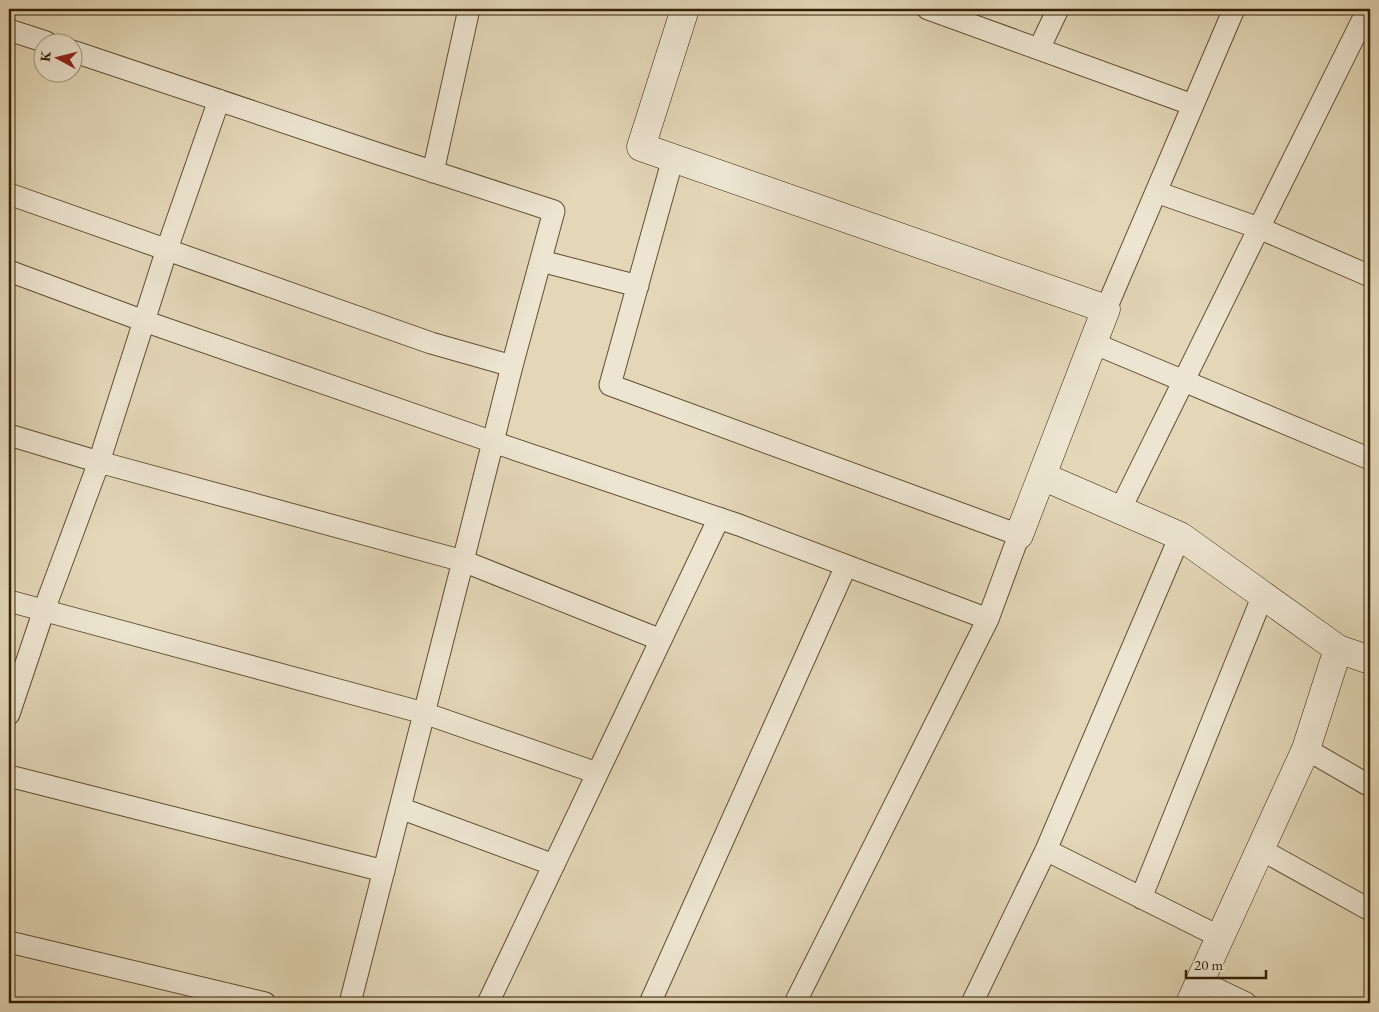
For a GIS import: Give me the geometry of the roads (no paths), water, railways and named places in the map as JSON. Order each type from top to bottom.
[{"type":"main road","points":[[685,9],[640,147],[1106,309],[1019,535]]},
{"type":"main road","points":[[1042,476],[1180,536],[1338,649],[1370,660]]},
{"type":"main road","points":[[1195,992],[1306,748],[1338,649]]},
{"type":"street","points":[[433,172],[469,9]]},
{"type":"street","points":[[928,9],[1194,105]]},
{"type":"street","points":[[1039,49],[1058,9]]},
{"type":"street","points":[[1106,309],[1234,9]]},
{"type":"street","points":[[1120,510],[1368,9]]},
{"type":"street","points":[[9,30],[32,37]]},
{"type":"street","points":[[82,54],[554,211],[512,366],[350,1003]]},
{"type":"street","points":[[9,714],[44,610],[99,462],[167,249],[218,100]]},
{"type":"street","points":[[673,158],[610,385],[1019,535],[988,619],[796,1003]]},
{"type":"street","points":[[1156,192],[1258,228],[1370,276]]},
{"type":"street","points":[[9,194],[431,343],[512,366]]},
{"type":"street","points":[[541,261],[638,286]]},
{"type":"street","points":[[9,270],[144,320],[493,442],[718,518],[988,619]]},
{"type":"street","points":[[1094,343],[1370,459]]},
{"type":"street","points":[[9,435],[99,462],[463,561],[661,640]]},
{"type":"street","points":[[488,1003],[718,518]]},
{"type":"street","points":[[972,1003],[1046,850],[1180,536]]},
{"type":"street","points":[[650,1003],[846,566]]},
{"type":"street","points":[[1141,898],[1263,595]]},
{"type":"street","points":[[9,601],[424,712],[597,773]]},
{"type":"street","points":[[1306,748],[1370,786]]},
{"type":"street","points":[[9,776],[384,872]]},
{"type":"street","points":[[400,808],[554,865]]},
{"type":"street","points":[[1260,849],[1370,910]]},
{"type":"street","points":[[1046,850],[1220,937]]},
{"type":"street","points":[[9,942],[265,1003]]},
{"type":"street","points":[[1195,992],[1246,1003]]}]
